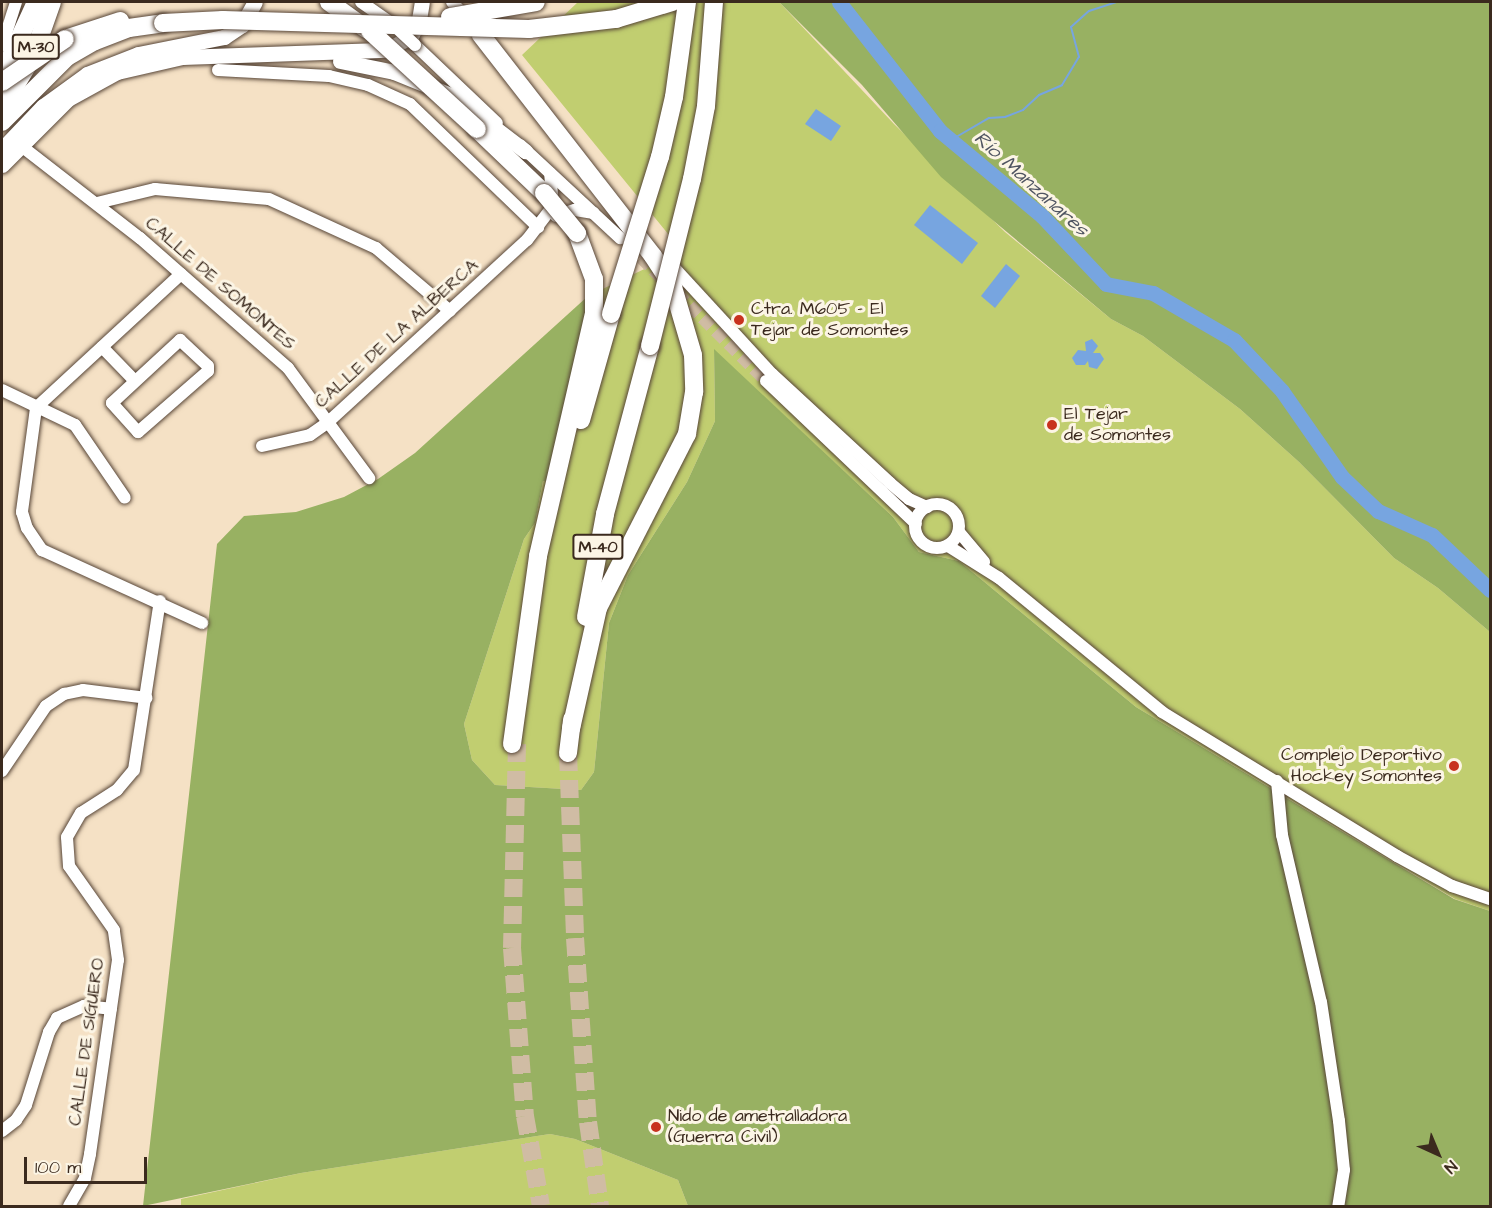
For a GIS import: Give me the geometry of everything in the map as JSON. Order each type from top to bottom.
[{"type":"highway","name":"M-30","points":[[2,76],[36,2]]},
{"type":"highway","name":"M-30","points":[[2,108],[33,56],[52,2]]},
{"type":"highway","name":"M-40","points":[[329,2],[370,31],[544,193],[577,233],[594,279],[594,313],[538,556],[514,744],[557,506],[611,315],[660,157],[674,96],[687,2]]},
{"type":"highway","points":[[2,82],[65,39],[96,27],[163,18],[449,16],[536,2]]},
{"type":"highway","points":[[2,122],[67,57],[95,41],[163,18],[529,29],[616,19],[672,2]]},
{"type":"highway","name":"M-40","points":[[568,753],[605,513],[650,346],[702,127],[714,2]]},
{"type":"highway","points":[[482,35],[653,256],[673,287],[693,356],[694,392],[687,434],[598,608],[570,729]]},
{"type":"main road","points":[[2,149],[43,106],[87,74],[138,54],[200,44],[234,32],[249,17],[255,2]]},
{"type":"main road","points":[[2,165],[68,99],[117,72],[169,58],[387,50],[411,36],[419,20],[422,2]]},
{"type":"main road","points":[[256,56],[355,63],[423,82],[453,96],[525,151]]},
{"type":"street","points":[[2,46],[16,2]]},
{"type":"street","points":[[361,2],[399,30],[620,238]]},
{"type":"street","points":[[452,2],[728,330],[890,483],[927,507],[944,505],[951,509],[959,524],[959,532],[948,546]]},
{"type":"street","points":[[218,69],[329,76],[368,85],[410,104],[540,225]]},
{"type":"street","name":"CALLE DE SOMONTES","points":[[20,145],[97,203],[288,368],[369,478]]},
{"type":"street","points":[[540,225],[554,206],[550,173]]},
{"type":"street","points":[[97,203],[154,189],[269,199],[376,248],[450,311]]},
{"type":"street","points":[[540,225],[575,210],[594,213]]},
{"type":"street","name":"CALLE DE LA ALBERCA","points":[[262,446],[310,435],[327,423],[540,225]]},
{"type":"street","points":[[181,274],[36,408],[22,512],[33,540],[58,558],[160,601],[202,623]]},
{"type":"street","points":[[180,340],[209,369],[138,432],[112,405],[135,381],[180,340]]},
{"type":"street","points":[[102,347],[135,381]]},
{"type":"street","points":[[766,381],[916,524],[925,544],[948,546],[999,578],[1136,694],[1397,856],[1452,886],[1491,900]]},
{"type":"street","points":[[2,390],[36,408],[62,415],[75,425],[125,498]]},
{"type":"street","points":[[916,524],[927,507]]},
{"type":"street","points":[[959,532],[999,578]]},
{"type":"street","name":"CALLE DE SIGUERO","points":[[69,1206],[85,1178],[89,1162],[118,960],[114,930],[69,866],[67,837],[81,813],[117,790],[134,770],[147,698],[160,601]]},
{"type":"street","points":[[2,771],[46,706],[64,694],[83,690],[147,698]]},
{"type":"street","points":[[1277,781],[1282,835],[1321,1002],[1339,1121],[1344,1170],[1338,1206]]},
{"type":"street","points":[[2,1131],[16,1120],[26,1105],[49,1032],[57,1018],[84,1006],[111,1009]]},
{"type":"green space","name":"El Tejar de Somontes","points":[[578,2],[779,2],[894,124],[1005,232],[1111,319],[1143,336],[1240,409],[1299,462],[1394,558],[1438,588],[1490,632],[1490,911],[1455,899],[1136,707],[959,561],[919,552],[893,517],[714,350],[715,421],[687,482],[628,575],[609,623],[594,772],[581,790],[495,785],[472,760],[464,724],[524,539],[535,523],[543,481],[549,482],[588,296],[682,251],[522,55]]},
{"type":"green space","points":[[779,2],[1490,2],[1490,632],[1438,588],[1394,558],[1299,462],[1240,409],[1143,336],[1111,319],[941,177],[862,85]]},
{"type":"green space","points":[[588,296],[588,309],[549,482],[543,481],[535,523],[524,539],[464,724],[472,760],[495,785],[581,790],[594,772],[609,623],[628,575],[687,482],[715,421],[714,349],[893,517],[919,552],[959,561],[1136,707],[1454,899],[1490,911],[1490,1206],[688,1206],[678,1180],[575,1139],[550,1134],[301,1173],[143,1206],[217,544],[244,516],[296,512],[344,497],[378,479],[415,453]]},
{"type":"green space","points":[[550,1134],[575,1139],[678,1180],[688,1206],[181,1206],[181,1199],[301,1173]]},
{"type":"water","points":[[816,109],[841,126],[831,141],[805,124]]},
{"type":"water","points":[[930,205],[978,243],[962,264],[914,225]]},
{"type":"water","points":[[1006,264],[1020,276],[995,308],[981,296]]},
{"type":"water","points":[[1092,339],[1098,346],[1093,353],[1100,353],[1104,359],[1097,369],[1089,367],[1088,361],[1085,365],[1076,365],[1072,358],[1078,350],[1086,351],[1085,342]]},
{"type":"waterway","name":"Río Manzanares","points":[[839,2],[940,131],[1042,216],[1106,284],[1153,293],[1234,340],[1282,391],[1342,477],[1378,511],[1432,535],[1490,590]]},
{"type":"waterway","points":[[951,140],[989,118],[1005,117],[1023,110],[1039,95],[1062,85],[1079,57],[1071,27],[1089,11],[1116,2]]},
{"type":"tunnel","points":[[628,245],[660,277]]},
{"type":"tunnel","points":[[677,293],[766,381]]},
{"type":"tunnel","points":[[517,744],[512,948],[525,1116],[541,1206]]},
{"type":"tunnel","points":[[568,753],[575,938],[588,1122],[600,1206]]},
{"type":"place","name":"Ctra. M605 - El Tejar de Somontes","points":[[739,320]]},
{"type":"place","name":"El Tejar de Somontes","points":[[1052,425]]},
{"type":"place","name":"Complejo Deportivo Hockey Somontes","points":[[1454,766]]},
{"type":"place","name":"Nido de ametralladora (Guerra Civil)","points":[[656,1127]]}]
